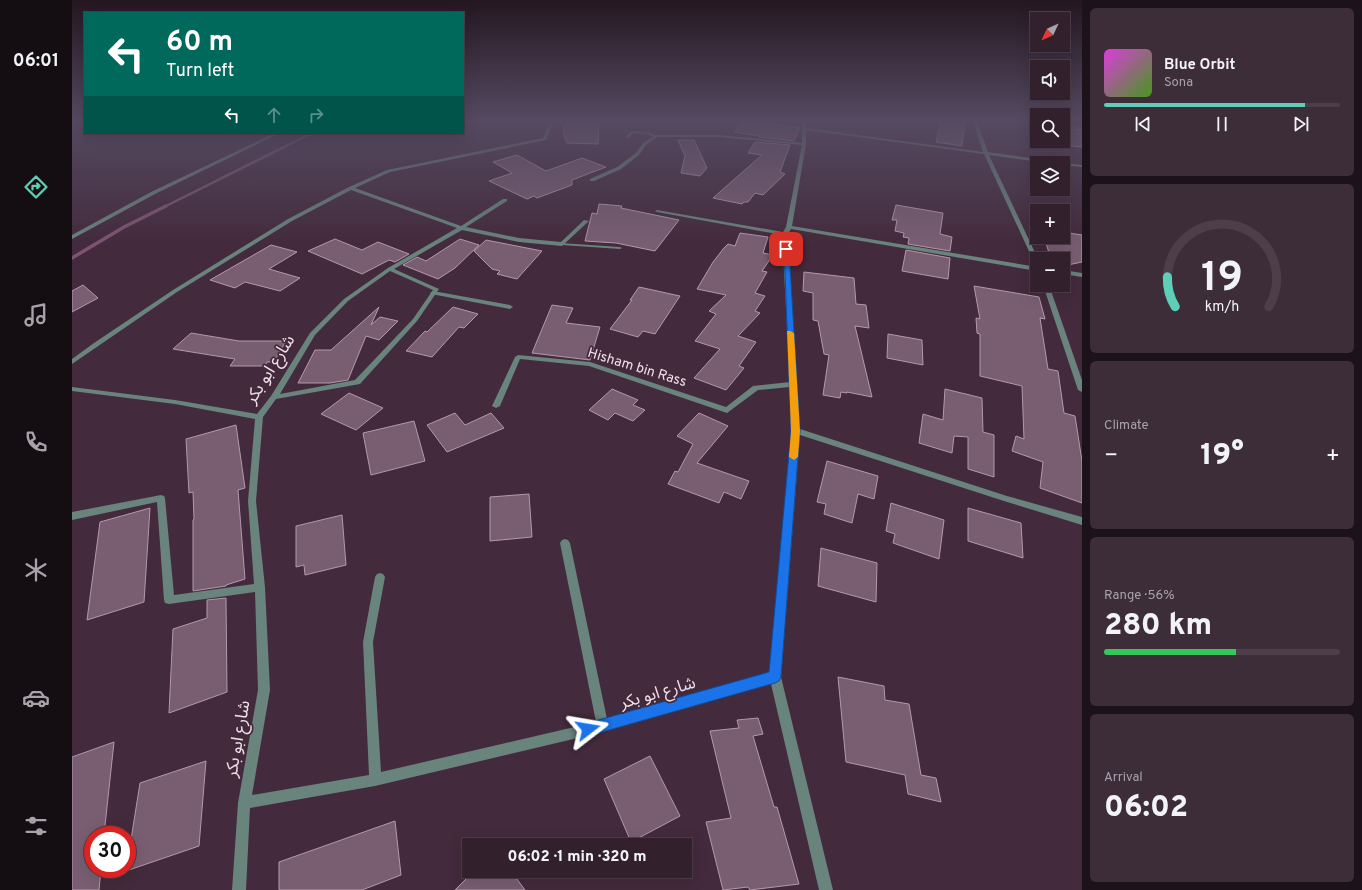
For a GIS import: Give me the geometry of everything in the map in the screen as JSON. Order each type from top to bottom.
[{"type":"street","points":[[72,237],[152,193],[216,163]]},
{"type":"street","points":[[72,362],[96,344],[182,287],[290,220],[351,188],[389,171],[432,163]]},
{"type":"street","points":[[592,180],[619,168],[626,163]]},
{"type":"street","points":[[800,163],[787,231],[792,384],[796,431],[775,677],[826,890]]},
{"type":"street","points":[[990,163],[1032,252]]},
{"type":"street","points":[[1070,165],[1082,166]]},
{"type":"street","points":[[351,188],[461,228],[519,240],[562,244],[586,221]]},
{"type":"street","name":"شارع ابو بكر","points":[[505,200],[461,228],[390,269],[346,300],[312,334],[274,397],[259,417],[252,501],[260,587],[264,690],[244,803],[375,780],[603,726],[775,677]]},
{"type":"street","points":[[657,211],[1030,268]]},
{"type":"street","points":[[274,397],[357,382],[415,320],[436,289],[390,269]]},
{"type":"street","points":[[1070,273],[1082,275]]},
{"type":"street","points":[[1048,292],[1082,390]]},
{"type":"street","name":"Hisham bin Rass","points":[[496,406],[518,357],[590,364],[727,410],[756,388],[792,384]]},
{"type":"street","points":[[72,389],[175,402],[259,417]]},
{"type":"street","points":[[796,431],[999,497],[1082,521]]},
{"type":"street","points":[[72,516],[161,498],[169,600],[260,587]]},
{"type":"street","points":[[565,543],[603,726]]},
{"type":"street","points":[[375,780],[368,642],[380,577]]},
{"type":"street","points":[[239,890],[244,803]]},
{"type":"lane","points":[[562,244],[620,248]]},
{"type":"lane","points":[[433,293],[510,308]]},
{"type":"building","points":[[494,163],[531,163],[546,171],[569,163],[594,163],[606,167],[572,180],[572,185],[537,198],[534,196],[527,199],[489,181],[512,173]]},
{"type":"building","points":[[683,163],[704,163],[707,168],[700,176],[681,173]]},
{"type":"building","points":[[753,163],[784,163],[780,172],[785,174],[763,195],[755,193],[748,202],[744,202],[742,204],[713,198]]},
{"type":"building","points":[[599,204],[622,206],[621,208],[679,220],[655,251],[616,243],[585,241],[592,213],[597,214]]},
{"type":"building","points":[[896,205],[943,213],[940,234],[952,237],[950,251],[908,244],[909,238],[903,237],[904,233],[895,231],[897,220],[892,220]]},
{"type":"building","points":[[740,233],[768,237],[763,253],[773,255],[762,271],[767,272],[755,293],[765,296],[755,311],[760,313],[738,336],[756,342],[739,366],[744,368],[726,390],[694,378],[720,349],[695,341],[716,314],[709,311],[726,295],[697,289],[713,262],[724,248],[728,244],[735,246]]},
{"type":"building","points":[[1070,233],[1082,235],[1082,262],[1070,265],[1070,252],[1049,252],[1046,244],[1070,244]]},
{"type":"building","points":[[335,239],[362,250],[378,242],[409,254],[395,262],[389,260],[362,274],[308,251]]},
{"type":"building","points":[[460,239],[479,245],[455,268],[438,279],[403,265],[417,257],[426,261]]},
{"type":"building","points":[[486,240],[542,251],[517,279],[497,274],[500,271],[492,269],[474,251]]},
{"type":"building","points":[[271,245],[297,252],[269,269],[300,278],[280,291],[245,282],[235,288],[210,280]]},
{"type":"building","points":[[906,250],[950,258],[948,279],[902,271]]},
{"type":"building","points":[[804,272],[854,278],[856,304],[866,305],[869,328],[855,326],[872,397],[847,392],[841,392],[840,398],[823,395],[829,355],[824,354],[818,321],[813,320],[813,293],[803,291]]},
{"type":"building","points":[[83,285],[98,298],[72,312],[72,291]]},
{"type":"building","points":[[974,286],[1039,297],[1045,319],[1040,318],[1048,369],[1058,371],[1064,413],[1075,416],[1082,461],[1082,503],[1040,488],[1043,462],[1012,451],[1016,436],[1024,439],[1022,386],[980,376],[980,334],[977,333],[976,318],[980,319]]},
{"type":"building","points":[[639,287],[680,296],[655,334],[643,331],[638,337],[610,329],[632,300],[630,300]]},
{"type":"building","points":[[552,305],[573,308],[566,323],[600,327],[590,360],[532,353]]},
{"type":"building","points":[[379,307],[371,325],[380,317],[398,321],[379,340],[366,336],[348,380],[330,383],[298,383],[315,350],[331,350]]},
{"type":"building","points":[[453,307],[478,314],[464,328],[459,327],[432,357],[406,351],[425,331],[427,332]]},
{"type":"building","points":[[191,333],[239,341],[286,341],[274,362],[267,362],[265,366],[230,366],[235,359],[173,349]]},
{"type":"building","points":[[888,334],[922,340],[923,365],[887,358]]},
{"type":"building","points":[[612,389],[638,400],[633,405],[645,410],[633,421],[615,413],[608,420],[589,410]]},
{"type":"building","points":[[945,389],[982,398],[983,432],[994,435],[994,477],[968,469],[968,437],[954,436],[952,453],[919,443],[923,414],[943,420]]},
{"type":"building","points":[[349,393],[383,408],[356,430],[321,414]]},
{"type":"building","points":[[455,413],[465,425],[491,413],[504,428],[447,452],[427,425]]},
{"type":"building","points":[[699,413],[728,426],[697,463],[749,481],[741,499],[724,492],[719,503],[668,484],[675,471],[678,472],[693,444],[677,436]]},
{"type":"building","points":[[414,421],[425,461],[371,475],[363,433]]},
{"type":"building","points":[[236,425],[245,488],[238,490],[245,579],[226,586],[193,591],[193,492],[189,493],[186,439]]},
{"type":"building","points":[[827,461],[878,476],[874,499],[858,494],[852,523],[824,514],[826,504],[817,502]]},
{"type":"building","points":[[529,494],[532,537],[490,541],[490,497]]},
{"type":"building","points":[[891,503],[944,520],[939,559],[893,543],[895,534],[886,531]]},
{"type":"building","points":[[150,508],[144,602],[87,620],[100,522]]},
{"type":"building","points":[[968,508],[1021,523],[1023,558],[968,541]]},
{"type":"building","points":[[342,515],[346,565],[305,575],[304,565],[296,567],[296,526]]},
{"type":"building","points":[[821,548],[877,563],[876,602],[818,586]]},
{"type":"building","points":[[226,598],[227,692],[169,713],[173,629],[207,618],[207,600]]},
{"type":"building","points":[[838,677],[884,686],[885,700],[909,704],[921,775],[936,778],[941,802],[908,794],[905,775],[846,762]]},
{"type":"building","points":[[758,718],[763,734],[753,736],[774,807],[777,807],[799,884],[750,890],[748,887],[723,890],[706,822],[731,818],[710,731],[739,728],[737,720]]},
{"type":"building","points":[[114,742],[105,826],[84,826],[84,878],[100,878],[99,890],[72,890],[72,757]]},
{"type":"building","points":[[650,756],[680,816],[639,838],[629,838],[604,779]]},
{"type":"building","points":[[206,761],[199,846],[136,868],[136,826],[133,826],[140,783]]},
{"type":"building","points":[[395,821],[401,875],[362,890],[279,890],[279,862]]},
{"type":"building","points":[[467,878],[516,878],[525,890],[455,890]]},
{"type":"waterway","points":[[72,258],[124,227],[253,163]]},
{"type":"slow traffic","points":[[790,333],[796,431],[794,457]]},
{"type":"route","points":[[588,729],[775,677],[796,431],[792,384],[786,249]]}]
